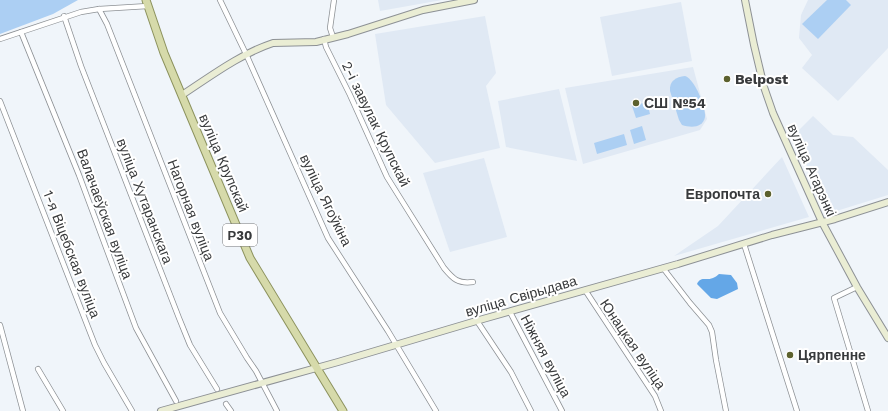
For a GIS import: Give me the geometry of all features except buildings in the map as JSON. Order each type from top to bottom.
[{"type":"main road","points":[[182,95],[246,54],[273,44],[307,43],[362,30],[423,10],[474,0]]},
{"type":"main road","name":"вуліца Агарэнкі","points":[[746,0],[754,45],[768,98],[793,158],[822,222],[857,287],[888,338]]},
{"type":"main road","name":"вуліца Крупскай","points":[[147,3],[164,53],[250,258],[343,411]]},
{"type":"main road","name":"вуліца Свірыдава","points":[[160,411],[338,362],[888,202]]},
{"type":"street","name":"вуліца Ягоўкіна","points":[[220,0],[246,54],[328,238],[436,411]]},
{"type":"street","points":[[333,37],[330,28],[334,0]]},
{"type":"street","points":[[0,39],[64,16],[99,9],[147,3]]},
{"type":"street","name":"Нагорная вуліца","points":[[99,9],[110,30],[220,313],[277,411]]},
{"type":"street","name":"вуліца Хутаранскага","points":[[64,16],[81,66],[190,345],[216,389]]},
{"type":"street","name":"Валачаеўская вуліца","points":[[21,32],[80,175],[136,328],[176,401]]},
{"type":"street","name":"2-і завулак Крупскай","points":[[324,39],[326,47],[350,95],[386,177],[444,268],[453,278],[460,282],[473,282]]},
{"type":"street","name":"1-я Віцебская вуліца","points":[[0,101],[95,344],[104,363],[132,411]]},
{"type":"street","points":[[744,244],[797,411]]},
{"type":"street","points":[[663,268],[690,304],[709,325],[712,332],[726,411]]},
{"type":"street","points":[[857,287],[834,298],[868,411]]},
{"type":"street","name":"Юнацкая вуліца","points":[[585,290],[655,396],[661,411]]},
{"type":"street","name":"Ніжняя вуліца","points":[[510,312],[562,411]]},
{"type":"street","points":[[477,321],[512,372],[532,411]]},
{"type":"street","points":[[0,325],[23,411]]},
{"type":"street","points":[[38,369],[63,411]]},
{"type":"street","points":[[226,404],[231,411]]},
{"type":"shaded area","points":[[0,0],[78,0],[53,14],[0,34]]},
{"type":"shaded area","points":[[378,0],[442,0],[380,11]]},
{"type":"shaded area","points":[[808,0],[888,0],[888,48],[838,101],[802,68],[812,55],[799,38],[801,15]]},
{"type":"shaded area","points":[[827,0],[846,0],[851,5],[818,39],[802,24]]},
{"type":"shaded area","points":[[681,2],[692,61],[612,76],[600,17]]},
{"type":"shaded area","points":[[485,16],[496,73],[486,86],[500,148],[435,163],[386,105],[375,34]]},
{"type":"shaded area","name":"СШ №54","points":[[693,67],[707,119],[700,130],[583,164],[565,88]]},
{"type":"shaded area","points":[[685,76],[689,78],[696,88],[704,107],[704,121],[696,126],[689,127],[682,125],[670,91],[674,80]]},
{"type":"shaded area","points":[[559,89],[577,161],[506,147],[498,101]]},
{"type":"shaded area","points":[[647,102],[650,114],[636,118],[632,106]]},
{"type":"shaded area","points":[[813,116],[833,135],[853,137],[888,170],[888,195],[830,213],[826,212],[794,135]]},
{"type":"shaded area","points":[[642,126],[646,140],[634,144],[630,130]]},
{"type":"shaded area","points":[[624,134],[627,145],[597,154],[594,143]]},
{"type":"shaded area","points":[[782,157],[809,217],[674,256],[718,226]]},
{"type":"shaded area","points":[[484,158],[507,237],[450,252],[423,173]]},
{"type":"water","points":[[719,274],[731,275],[737,283],[738,289],[717,299],[711,298],[697,284],[702,279],[710,279]]},
{"type":"place","name":"Belpost","points":[[727,79]]},
{"type":"place","name":"СШ №54","points":[[636,103]]},
{"type":"place","name":"Европочта","points":[[768,194]]},
{"type":"place","name":"Цярпенне","points":[[790,355]]}]
